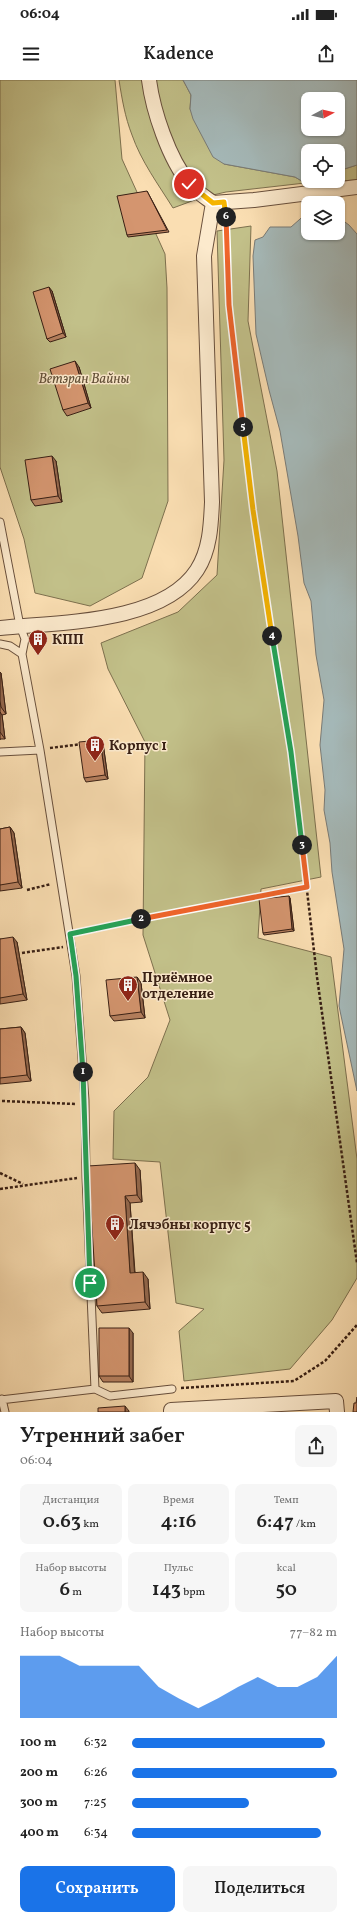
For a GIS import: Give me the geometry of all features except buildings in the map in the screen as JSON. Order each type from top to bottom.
[{"type":"street","points":[[149,80],[158,119],[175,161],[189,184],[218,202],[254,200],[357,187]]},
{"type":"street","points":[[0,628],[106,617],[135,610],[168,598],[188,582],[198,569],[208,540],[212,502],[204,256],[218,202]]},
{"type":"street","points":[[171,1411],[336,1401],[337,1412]]},
{"type":"lane","points":[[0,522],[20,626],[25,639],[22,654],[40,750],[76,976],[84,1104],[95,1389]]},
{"type":"lane","points":[[0,644],[10,646],[22,654]]},
{"type":"lane","points":[[0,752],[40,750]]},
{"type":"lane","points":[[5,1412],[1,1399],[95,1389],[110,1396],[172,1389]]},
{"type":"path","points":[[218,202],[253,510],[291,752],[317,977],[357,1263]]},
{"type":"path","points":[[40,750],[83,744]]},
{"type":"path","points":[[27,890],[61,882]]},
{"type":"path","points":[[70,934],[307,887]]},
{"type":"path","points":[[22,953],[71,946]]},
{"type":"path","points":[[2,1101],[84,1104]]},
{"type":"path","points":[[0,1173],[23,1185]]},
{"type":"path","points":[[0,1189],[86,1176]]},
{"type":"path","points":[[172,1389],[294,1381],[325,1361],[357,1325]]},
{"type":"green space","name":"Ветэран Вайны","points":[[0,80],[115,80],[122,159],[165,254],[167,288],[168,501],[142,578],[90,606],[35,593],[24,539],[0,467]]},
{"type":"green space","points":[[119,80],[183,80],[191,95],[190,109],[224,164],[295,177],[301,181],[301,183],[226,192],[200,198],[173,208],[140,154],[130,128]]},
{"type":"green space","points":[[357,165],[357,180],[345,181],[345,169]]},
{"type":"green space","points":[[251,226],[248,321],[277,471],[321,877],[261,889],[258,938],[331,957],[357,1159],[357,1278],[332,1320],[290,1369],[184,1381],[179,1331],[204,1309],[176,1303],[160,1162],[113,1159],[114,1111],[148,1077],[170,1020],[143,935],[145,742],[108,669],[101,643],[178,612],[217,575],[224,460],[217,231]]},
{"type":"shaded area","points":[[183,80],[357,80],[357,165],[345,169],[345,144],[301,144],[301,181],[295,177],[224,164],[213,157],[193,119],[190,109],[191,95]]},
{"type":"shaded area","points":[[301,218],[301,240],[345,240],[345,222],[357,234],[357,1091],[339,1006],[344,949],[332,872],[330,843],[324,810],[325,790],[320,745],[324,700],[316,655],[311,601],[304,583],[298,536],[280,431],[256,334],[253,256],[255,240],[263,237],[270,227],[291,227]]},
{"type":"place","name":"КПП","points":[[38,656]]},
{"type":"place","name":"Корпус 1","points":[[95,762]]},
{"type":"place","name":"Приёмное отделение","points":[[128,1002]]},
{"type":"place","name":"Лячэбны корпус 5","points":[[115,1241]]},
{"type":"route","points":[[90,1283],[85,1100],[76,976],[70,934],[307,887],[291,752],[253,510],[229,305],[226,217],[224,202],[213,203],[189,184]]}]
